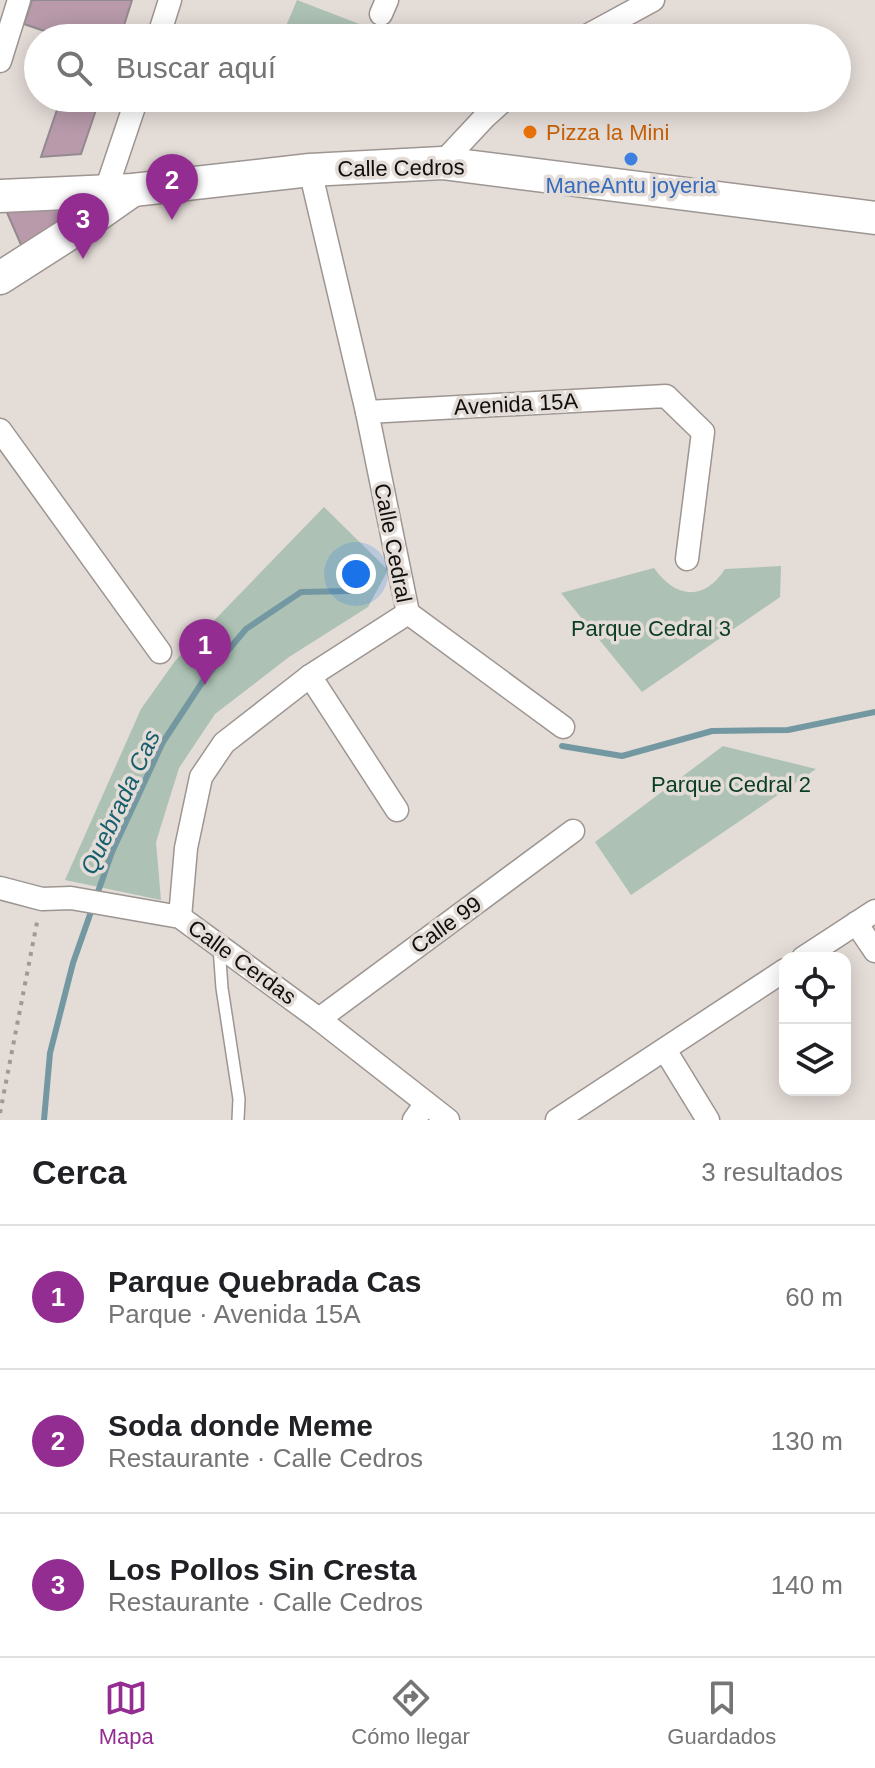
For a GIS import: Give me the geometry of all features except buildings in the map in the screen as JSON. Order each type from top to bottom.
[{"type":"street","points":[[0,61],[19,0]]},
{"type":"street","points":[[162,24],[170,0]]},
{"type":"street","points":[[609,24],[653,0]]},
{"type":"street","points":[[0,196],[119,190],[134,112]]},
{"type":"street","points":[[442,163],[491,112]]},
{"type":"street","name":"Calle Cedros","points":[[0,278],[86,223],[119,190],[310,170],[442,163],[875,218]]},
{"type":"street","name":"Calle Cedral","points":[[180,917],[186,848],[201,777],[224,743],[310,676],[408,613],[367,412],[310,170]]},
{"type":"street","name":"Avenida 15A","points":[[367,412],[666,396],[703,432],[687,559]]},
{"type":"street","points":[[0,430],[160,652]]},
{"type":"street","points":[[408,613],[563,727]]},
{"type":"street","points":[[310,676],[397,810]]},
{"type":"street","name":"Calle 99","points":[[319,1019],[573,831]]},
{"type":"street","name":"Calle Cerdas","points":[[0,888],[42,899],[71,898],[180,917],[319,1019],[420,1112],[448,1120]]},
{"type":"street","points":[[812,952],[866,917],[875,951]]},
{"type":"street","points":[[557,1120],[779,974]]},
{"type":"street","points":[[665,1050],[708,1120]]},
{"type":"lane","points":[[219,946],[222,988],[239,1099],[238,1120]]},
{"type":"path","points":[[0,1113],[42,899]]},
{"type":"green space","points":[[297,0],[359,24],[287,24]]},
{"type":"green space","points":[[324,507],[388,570],[368,607],[289,657],[215,714],[179,768],[156,842],[161,900],[65,880],[141,709],[175,661]]},
{"type":"green space","name":"Parque Cedral 3","points":[[781,566],[780,597],[642,692],[561,593],[654,568],[662,578],[680,590],[699,591],[717,580],[725,569]]},
{"type":"green space","name":"Parque Cedral 2","points":[[723,746],[816,769],[631,895],[595,842]]},
{"type":"waterway","name":"Quebrada Cas","points":[[44,1120],[50,1053],[73,963],[112,852],[163,742],[205,678],[246,629],[301,592],[349,591]]},
{"type":"waterway","name":"Quebrada Cas","points":[[562,746],[622,756],[712,731],[788,730],[875,712]]},
{"type":"place","name":"Pizza la Mini","points":[[530,132]]},
{"type":"place","name":"ManeAntu joyeria","points":[[631,159]]},
{"type":"place","name":"Soda donde Meme","points":[[172,220]]},
{"type":"place","name":"Los Pollos Sin Cresta","points":[[83,259]]},
{"type":"place","name":"Parque Quebrada Cas","points":[[205,685]]}]
